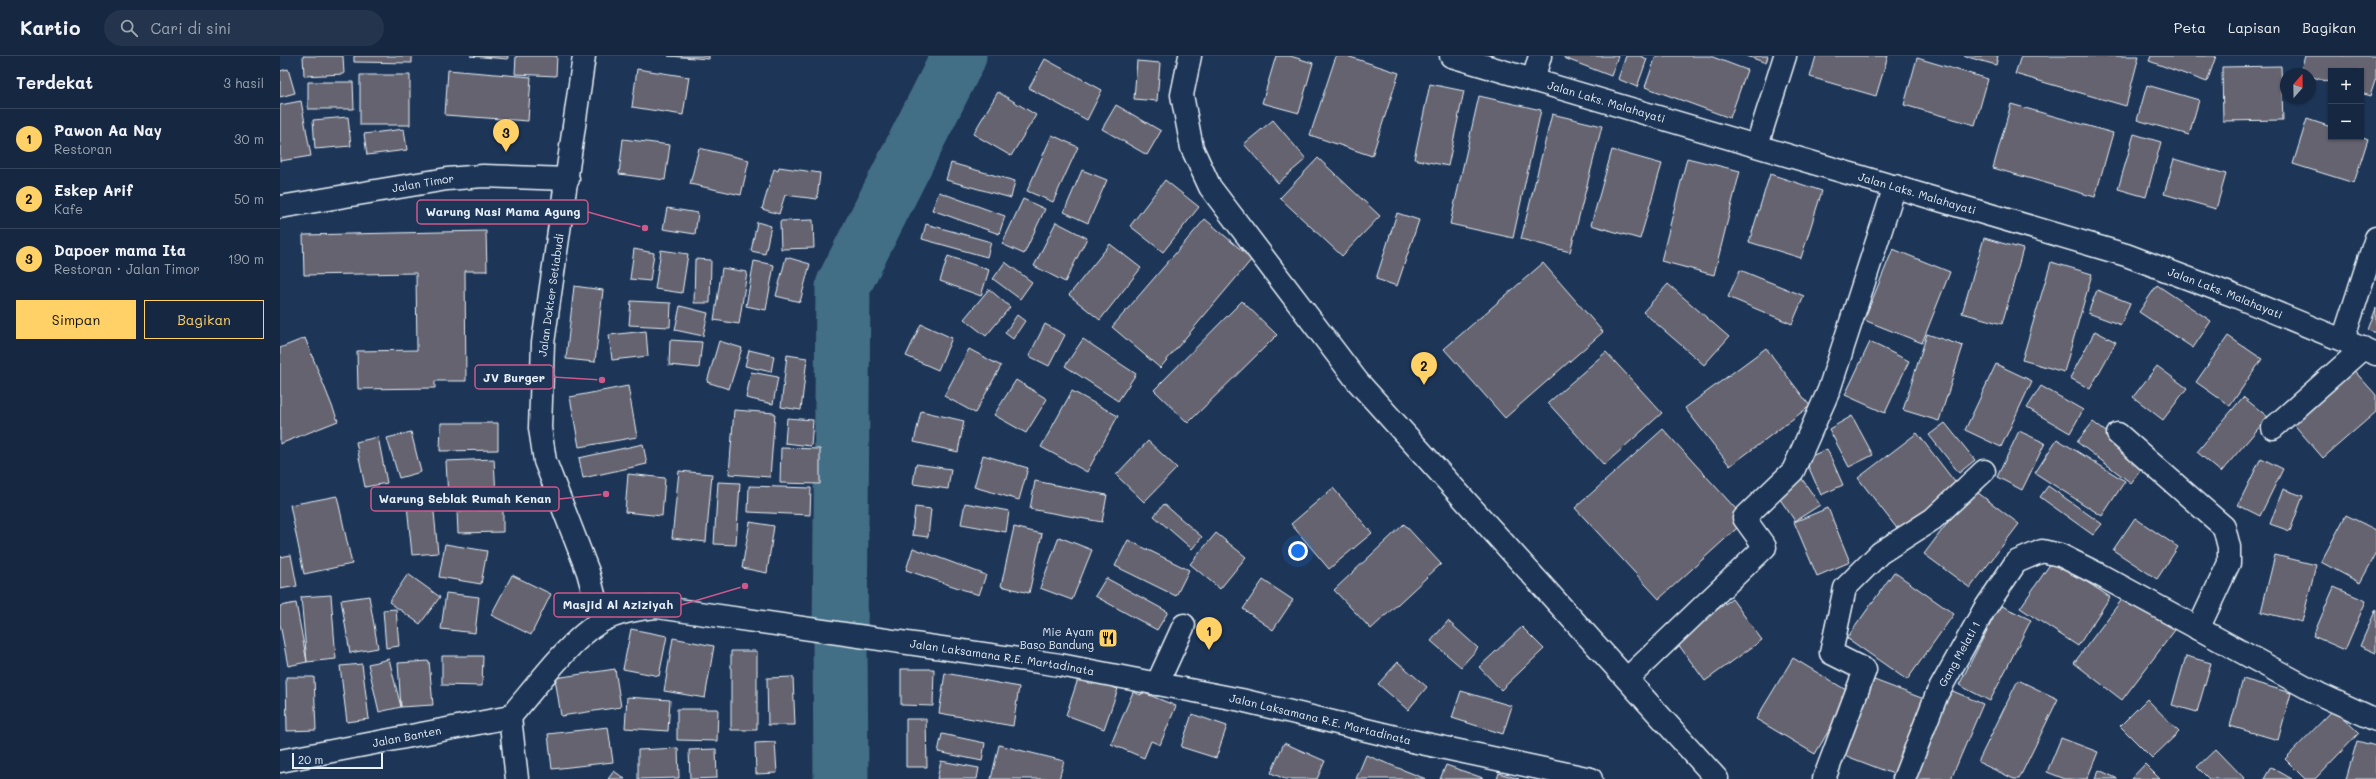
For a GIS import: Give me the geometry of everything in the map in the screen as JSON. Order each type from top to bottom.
[{"type":"street","name":"Jalan Dokter Setiabudi","points":[[584,56],[568,179],[543,343],[540,428],[545,461],[588,572],[601,621]]},
{"type":"street","points":[[1190,56],[1182,95],[1192,148],[1210,188],[1358,382],[1717,779]]},
{"type":"street","name":"Jalan Laks. Malahayati","points":[[1451,56],[2126,255],[2235,296],[2370,351]]},
{"type":"street","points":[[1533,80],[1540,56]]},
{"type":"street","points":[[1757,145],[1785,56]]},
{"type":"street","name":"Jalan Timor","points":[[280,207],[447,179],[483,176],[568,179]]},
{"type":"street","points":[[1627,679],[1765,547],[1744,518],[1793,471],[1829,390],[1895,186]]},
{"type":"street","points":[[2343,340],[2376,238]]},
{"type":"street","points":[[2273,428],[2370,351]]},
{"type":"street","points":[[2118,434],[2224,527],[2229,547],[2229,563],[2198,629],[2318,694],[2376,720]]},
{"type":"street","points":[[1824,779],[1865,670],[1830,653],[1845,588],[1880,553],[1933,519],[1984,472]]},
{"type":"street","name":"Gang Melati 1","points":[[1904,779],[1937,694],[1984,610],[2016,562],[2042,551],[2066,558],[2198,629]]},
{"type":"street","name":"Jalan Laksamana R.E. Martadinata","points":[[510,717],[580,638],[601,621],[633,610],[656,607],[1060,665],[1241,700],[1412,741],[1591,779]]},
{"type":"street","points":[[1157,684],[1184,625]]},
{"type":"street","points":[[510,717],[517,779]]},
{"type":"street","name":"Jalan Banten","points":[[280,761],[510,717]]},
{"type":"building","points":[[303,56],[343,56],[344,74],[304,76]]},
{"type":"building","points":[[354,56],[412,56],[412,63],[354,62]]},
{"type":"building","points":[[470,56],[508,56],[508,59]]},
{"type":"building","points":[[516,56],[557,56],[556,76],[515,74]]},
{"type":"building","points":[[668,56],[709,56],[709,59]]},
{"type":"building","points":[[1276,56],[1290,56],[1313,63],[1299,113],[1262,103]]},
{"type":"building","points":[[1336,56],[1347,56],[1399,73],[1372,156],[1310,135]]},
{"type":"building","points":[[1565,56],[1618,56],[1611,76],[1564,58]]},
{"type":"building","points":[[1626,56],[1640,56],[1647,59],[1637,87],[1618,79]]},
{"type":"building","points":[[1656,56],[1710,56],[1747,70],[1730,118],[1645,87]]},
{"type":"building","points":[[1747,56],[1768,56],[1766,63]]},
{"type":"building","points":[[1816,56],[1888,56],[1876,96],[1810,77]]},
{"type":"building","points":[[1964,56],[1998,56],[1996,65]]},
{"type":"building","points":[[2021,56],[2139,56],[2126,106],[2015,74]]},
{"type":"building","points":[[2151,56],[2216,56],[2207,82],[2149,61]]},
{"type":"building","points":[[2305,56],[2376,56],[2376,78],[2370,96],[2364,94],[2364,68],[2328,68],[2328,82],[2316,78],[2316,68],[2301,68]]},
{"type":"building","points":[[1917,58],[1988,79],[1975,125],[1904,105]]},
{"type":"building","points":[[1045,59],[1102,90],[1087,120],[1029,88]]},
{"type":"building","points":[[1137,61],[1160,63],[1157,101],[1134,99]]},
{"type":"building","points":[[2281,66],[2280,104],[2282,104],[2283,120],[2223,121],[2222,67]]},
{"type":"building","points":[[288,69],[295,93],[280,97],[280,71]]},
{"type":"building","points":[[637,69],[689,77],[683,115],[632,107]]},
{"type":"building","points":[[448,70],[531,77],[528,121],[445,115]]},
{"type":"building","points":[[360,75],[410,75],[410,125],[360,125]]},
{"type":"building","points":[[308,82],[353,82],[354,109],[308,109]]},
{"type":"building","points":[[1430,84],[1464,91],[1448,166],[1414,159]]},
{"type":"building","points":[[2147,85],[2199,100],[2189,135],[2137,120]]},
{"type":"building","points":[[998,92],[1036,115],[1011,156],[973,134]]},
{"type":"building","points":[[1479,96],[1541,110],[1513,238],[1450,224]]},
{"type":"building","points":[[301,101],[311,156],[280,161],[280,105]]},
{"type":"building","points":[[2011,104],[2113,133],[2095,197],[1993,168]]},
{"type":"building","points":[[1116,105],[1161,131],[1147,155],[1102,129]]},
{"type":"building","points":[[1552,114],[1602,126],[1570,252],[1521,239]]},
{"type":"building","points":[[348,117],[351,146],[315,149],[313,120]]},
{"type":"building","points":[[2307,119],[2328,126],[2328,140],[2364,140],[2364,137],[2368,139],[2354,183],[2293,164]]},
{"type":"building","points":[[1273,120],[1306,159],[1278,183],[1244,144]]},
{"type":"building","points":[[404,129],[407,150],[367,155],[364,134]]},
{"type":"building","points":[[2134,134],[2161,142],[2146,197],[2118,189]]},
{"type":"building","points":[[1052,135],[1078,147],[1053,202],[1027,191]]},
{"type":"building","points":[[623,139],[670,145],[665,180],[619,174]]},
{"type":"building","points":[[699,148],[749,160],[741,195],[690,184]]},
{"type":"building","points":[[1612,150],[1662,164],[1640,239],[1591,225]]},
{"type":"building","points":[[1318,158],[1380,216],[1342,256],[1280,198]]},
{"type":"building","points":[[1687,158],[1740,171],[1714,275],[1661,261]]},
{"type":"building","points":[[2174,159],[2226,174],[2216,209],[2164,194]]},
{"type":"building","points":[[951,163],[1015,181],[1011,198],[946,180]]},
{"type":"building","points":[[779,167],[820,173],[817,199],[785,195],[779,214],[762,209],[774,169],[778,171]]},
{"type":"building","points":[[1082,170],[1107,180],[1088,223],[1064,212]]},
{"type":"building","points":[[1770,174],[1822,191],[1801,258],[1749,242]]},
{"type":"building","points":[[1165,180],[1199,207],[1163,252],[1130,226]]},
{"type":"building","points":[[939,192],[1005,216],[999,234],[932,210]]},
{"type":"building","points":[[1023,199],[1045,209],[1024,254],[1002,244]]},
{"type":"building","points":[[667,208],[698,213],[695,234],[663,229]]},
{"type":"building","points":[[1397,213],[1419,220],[1397,286],[1376,279]]},
{"type":"building","points":[[1205,219],[1252,259],[1160,368],[1112,327]]},
{"type":"building","points":[[813,220],[814,248],[781,249],[780,221]]},
{"type":"building","points":[[757,222],[771,226],[765,254],[751,251]]},
{"type":"building","points":[[1056,222],[1087,238],[1065,282],[1034,266]]},
{"type":"building","points":[[926,224],[991,242],[987,257],[922,239]]},
{"type":"building","points":[[486,231],[487,271],[465,271],[466,381],[435,381],[435,388],[358,389],[357,351],[417,350],[416,273],[304,275],[303,235]]},
{"type":"building","points":[[1984,238],[2023,249],[2002,324],[1962,313]]},
{"type":"building","points":[[1110,244],[1141,268],[1100,320],[1069,295]]},
{"type":"building","points":[[634,249],[654,253],[650,281],[630,279]]},
{"type":"building","points":[[1893,249],[1950,272],[1922,343],[1864,320]]},
{"type":"building","points":[[661,250],[688,254],[682,293],[655,289]]},
{"type":"building","points":[[948,256],[989,270],[981,296],[940,281]]},
{"type":"building","points":[[786,257],[810,264],[800,302],[776,296]]},
{"type":"building","points":[[695,259],[711,260],[710,303],[694,303]]},
{"type":"building","points":[[754,261],[774,265],[766,310],[746,306]]},
{"type":"building","points":[[1005,262],[1032,282],[1020,299],[993,279]]},
{"type":"building","points":[[2051,262],[2092,274],[2064,372],[2022,360]]},
{"type":"building","points":[[1543,263],[1603,332],[1505,418],[1444,349]]},
{"type":"building","points":[[722,268],[747,272],[739,324],[714,320]]},
{"type":"building","points":[[1740,270],[1804,296],[1792,324],[1728,297]]},
{"type":"building","points":[[1668,284],[1729,337],[1704,365],[1643,312]]},
{"type":"building","points":[[2157,285],[2211,321],[2193,348],[2139,312]]},
{"type":"building","points":[[574,286],[603,290],[595,362],[566,359]]},
{"type":"building","points":[[989,289],[1010,307],[986,336],[964,319]]},
{"type":"building","points":[[2097,290],[2130,303],[2121,325],[2088,313]]},
{"type":"building","points":[[631,301],[671,303],[670,327],[629,325]]},
{"type":"building","points":[[1242,301],[1277,335],[1188,423],[1154,390]]},
{"type":"building","points":[[680,306],[708,313],[703,336],[675,330]]},
{"type":"building","points":[[2376,308],[2376,333],[2368,330]]},
{"type":"building","points":[[1017,315],[1025,321],[1013,339],[1005,333]]},
{"type":"building","points":[[921,324],[952,338],[938,370],[906,356]]},
{"type":"building","points":[[1045,324],[1065,335],[1049,366],[1029,356]]},
{"type":"building","points":[[646,331],[648,356],[612,360],[609,335]]},
{"type":"building","points":[[2095,331],[2116,342],[2090,389],[2070,378]]},
{"type":"building","points":[[1927,334],[1963,346],[1939,421],[1903,410]]},
{"type":"building","points":[[2228,336],[2262,359],[2230,406],[2196,382]]},
{"type":"building","points":[[305,338],[338,421],[280,444],[280,348]]},
{"type":"building","points":[[1083,339],[1136,374],[1118,401],[1065,366]]},
{"type":"building","points":[[670,340],[702,342],[699,368],[669,365]]},
{"type":"building","points":[[719,341],[742,348],[729,389],[707,382]]},
{"type":"building","points":[[1870,342],[1909,361],[1885,413],[1845,395]]},
{"type":"building","points":[[1766,348],[1810,406],[1730,466],[1685,408]]},
{"type":"building","points":[[969,349],[1001,366],[975,413],[944,396]]},
{"type":"building","points":[[749,350],[774,356],[771,372],[745,366]]},
{"type":"building","points":[[1606,352],[1662,413],[1604,465],[1548,403]]},
{"type":"building","points":[[787,355],[807,358],[801,410],[781,407]]},
{"type":"building","points":[[1996,364],[2032,381],[2001,447],[1965,430]]},
{"type":"building","points":[[2157,366],[2187,388],[2163,420],[2133,397]]},
{"type":"building","points":[[2351,367],[2376,395],[2376,412],[2323,458],[2290,420]]},
{"type":"building","points":[[751,372],[778,377],[773,404],[746,398]]},
{"type":"building","points":[[1016,380],[1047,399],[1026,433],[994,415]]},
{"type":"building","points":[[628,386],[637,437],[579,447],[570,397]]},
{"type":"building","points":[[2041,386],[2083,410],[2070,433],[2027,408]]},
{"type":"building","points":[[1072,391],[1118,416],[1087,472],[1041,447]]},
{"type":"building","points":[[2243,397],[2268,417],[2221,472],[2197,452]]},
{"type":"building","points":[[734,410],[775,413],[770,477],[729,474]]},
{"type":"building","points":[[921,411],[964,421],[958,452],[914,442]]},
{"type":"building","points":[[1852,416],[1873,455],[1849,467],[1829,429]]},
{"type":"building","points":[[787,418],[813,420],[811,446],[785,443]]},
{"type":"building","points":[[2093,422],[2146,463],[2131,483],[2077,442]]},
{"type":"building","points":[[441,423],[498,423],[498,450],[440,451]]},
{"type":"building","points":[[1945,423],[1975,460],[1959,473],[1929,435]]},
{"type":"building","points":[[1663,429],[1746,520],[1659,599],[1575,508]]},
{"type":"building","points":[[2019,431],[2045,443],[2022,490],[1997,477]]},
{"type":"building","points":[[411,432],[421,472],[399,478],[387,438]]},
{"type":"building","points":[[1917,433],[1958,486],[1899,531],[1858,478]]},
{"type":"building","points":[[378,437],[387,483],[365,487],[356,442]]},
{"type":"building","points":[[2057,439],[2125,481],[2102,516],[2035,473]]},
{"type":"building","points":[[1148,441],[1177,468],[1144,502],[1116,475]]},
{"type":"building","points":[[643,444],[647,464],[583,478],[579,458]]},
{"type":"building","points":[[781,448],[820,449],[820,484],[780,483]]},
{"type":"building","points":[[1827,449],[1843,485],[1821,495],[1805,459]]},
{"type":"building","points":[[983,455],[1028,468],[1019,500],[974,487]]},
{"type":"building","points":[[2261,458],[2283,469],[2260,516],[2238,505]]},
{"type":"building","points":[[494,459],[496,496],[448,498],[446,461]]},
{"type":"building","points":[[916,464],[951,469],[948,489],[913,484]]},
{"type":"building","points":[[679,471],[712,474],[706,542],[672,538]]},
{"type":"building","points":[[628,474],[665,478],[662,516],[625,512]]},
{"type":"building","points":[[1800,476],[1820,505],[1795,521],[1775,492]]},
{"type":"building","points":[[1035,481],[1107,495],[1102,522],[1030,509]]},
{"type":"building","points":[[718,482],[740,483],[736,545],[714,544]]},
{"type":"building","points":[[749,486],[811,488],[810,515],[748,512]]},
{"type":"building","points":[[2048,486],[2102,524],[2093,535],[2040,497]]},
{"type":"building","points":[[1333,488],[1372,533],[1329,569],[1291,524]]},
{"type":"building","points":[[1973,489],[2019,524],[1970,588],[1924,554]]},
{"type":"building","points":[[2283,489],[2303,496],[2290,531],[2270,524]]},
{"type":"building","points":[[337,496],[352,564],[304,574],[290,505]]},
{"type":"building","points":[[433,502],[438,553],[412,555],[407,505]]},
{"type":"building","points":[[965,503],[1009,511],[1006,532],[961,524]]},
{"type":"building","points":[[1164,504],[1202,537],[1192,549],[1154,516]]},
{"type":"building","points":[[915,507],[931,509],[928,537],[912,535]]},
{"type":"building","points":[[1828,508],[1850,562],[1817,576],[1794,522]]},
{"type":"building","points":[[503,510],[503,532],[458,533],[457,511]]},
{"type":"building","points":[[2346,515],[2376,530],[2376,554],[2360,583],[2321,562]]},
{"type":"building","points":[[2135,518],[2178,547],[2157,579],[2113,550]]},
{"type":"building","points":[[750,522],[774,526],[767,573],[742,568]]},
{"type":"building","points":[[1404,524],[1441,564],[1371,629],[1334,590]]},
{"type":"building","points":[[1014,527],[1042,534],[1029,593],[1001,586]]},
{"type":"building","points":[[1216,533],[1246,557],[1220,589],[1190,564]]},
{"type":"building","points":[[1059,537],[1092,550],[1072,600],[1040,588]]},
{"type":"building","points":[[1128,540],[1189,570],[1176,596],[1115,566]]},
{"type":"building","points":[[445,544],[487,551],[481,584],[439,577]]},
{"type":"building","points":[[913,548],[986,575],[979,595],[906,570]]},
{"type":"building","points":[[291,555],[297,586],[280,589],[280,557]]},
{"type":"building","points":[[2275,555],[2316,565],[2302,622],[2261,612]]},
{"type":"building","points":[[2053,560],[2110,597],[2078,646],[2020,608]]},
{"type":"building","points":[[1894,572],[1954,614],[1907,680],[1847,638]]},
{"type":"building","points":[[408,574],[440,597],[420,624],[389,602]]},
{"type":"building","points":[[512,575],[551,594],[531,635],[491,615]]},
{"type":"building","points":[[1106,578],[1168,612],[1157,630],[1095,596]]},
{"type":"building","points":[[1263,580],[1293,600],[1273,630],[1243,609]]},
{"type":"building","points":[[2334,587],[2366,601],[2345,650],[2313,636]]},
{"type":"building","points":[[446,593],[479,597],[475,633],[441,629]]},
{"type":"building","points":[[2126,594],[2175,630],[2122,700],[2074,663]]},
{"type":"building","points":[[331,595],[336,659],[307,662],[301,597]]},
{"type":"building","points":[[369,596],[378,648],[350,653],[341,600]]},
{"type":"building","points":[[1732,599],[1762,640],[1705,681],[1675,640]]},
{"type":"building","points":[[296,603],[307,662],[288,666],[280,624],[280,606]]},
{"type":"building","points":[[2000,605],[2031,620],[1990,701],[1959,685]]},
{"type":"building","points":[[396,609],[399,646],[386,648],[383,610]]},
{"type":"building","points":[[2376,609],[2376,653],[2360,646]]},
{"type":"building","points":[[1448,621],[1478,648],[1461,667],[1431,641]]},
{"type":"building","points":[[1522,627],[1544,649],[1501,690],[1479,667]]},
{"type":"building","points":[[631,629],[667,636],[659,676],[623,669]]},
{"type":"building","points":[[673,638],[714,646],[705,698],[664,691]]},
{"type":"building","points":[[731,651],[757,651],[757,730],[731,730]]},
{"type":"building","points":[[442,656],[483,656],[482,686],[442,685]]},
{"type":"building","points":[[2186,656],[2211,663],[2197,712],[2172,705]]},
{"type":"building","points":[[1793,658],[1851,693],[1815,754],[1756,719]]},
{"type":"building","points":[[389,659],[401,707],[379,712],[368,664]]},
{"type":"building","points":[[429,661],[433,705],[401,707],[398,663]]},
{"type":"building","points":[[1398,662],[1427,687],[1408,710],[1378,684]]},
{"type":"building","points":[[362,664],[369,719],[347,722],[340,666]]},
{"type":"building","points":[[615,669],[621,707],[561,716],[555,678]]},
{"type":"building","points":[[901,669],[934,669],[933,706],[901,705]]},
{"type":"building","points":[[945,673],[1019,687],[1013,726],[939,713]]},
{"type":"building","points":[[1079,676],[1118,689],[1104,729],[1066,715]]},
{"type":"building","points":[[286,677],[314,677],[316,730],[287,731]]},
{"type":"building","points":[[793,677],[795,725],[768,725],[767,678]]},
{"type":"building","points":[[1869,678],[1924,699],[1896,775],[1841,754]]},
{"type":"building","points":[[2243,679],[2291,693],[2278,740],[2230,726]]},
{"type":"building","points":[[2018,680],[2058,699],[2019,779],[2014,779],[1978,762]]},
{"type":"building","points":[[1948,689],[1983,704],[1951,779],[1910,779]]},
{"type":"building","points":[[1461,691],[1512,706],[1503,734],[1452,718]]},
{"type":"building","points":[[1133,692],[1141,695],[1142,692],[1176,706],[1160,745],[1151,741],[1144,758],[1111,744]]},
{"type":"building","points":[[627,697],[670,700],[668,731],[625,728]]},
{"type":"building","points":[[2147,699],[2179,732],[2152,758],[2120,726]]},
{"type":"building","points":[[677,709],[718,709],[717,741],[677,740]]},
{"type":"building","points":[[2334,709],[2359,733],[2315,779],[2305,779],[2285,759]]},
{"type":"building","points":[[1192,714],[1227,726],[1216,758],[1181,747]]},
{"type":"building","points":[[906,719],[926,719],[927,767],[906,767]]},
{"type":"building","points":[[608,727],[613,762],[552,769],[548,734]]},
{"type":"building","points":[[942,734],[985,743],[982,761],[938,752]]},
{"type":"building","points":[[2061,738],[2098,752],[2087,779],[2065,779],[2047,772]]},
{"type":"building","points":[[2357,741],[2376,746],[2376,779],[2346,779]]},
{"type":"building","points":[[775,742],[777,773],[756,774],[755,743]]},
{"type":"building","points":[[1284,743],[1325,761],[1317,779],[1285,779],[1271,773]]},
{"type":"building","points":[[999,745],[1064,761],[1059,779],[991,779]]},
{"type":"building","points":[[678,748],[679,778],[638,779],[638,750]]},
{"type":"building","points":[[716,749],[717,778],[690,779],[689,750]]},
{"type":"building","points":[[2216,749],[2245,779],[2209,779],[2197,767]]},
{"type":"building","points":[[1366,755],[1426,779],[1356,779]]},
{"type":"building","points":[[941,761],[979,768],[977,779],[937,779]]},
{"type":"building","points":[[2145,764],[2160,779],[2131,779]]},
{"type":"building","points":[[1446,765],[1483,778],[1483,779],[1440,779]]},
{"type":"building","points":[[2271,767],[2292,779],[2264,779]]},
{"type":"building","points":[[2099,770],[2118,779],[2095,779]]},
{"type":"building","points":[[614,771],[625,779],[608,779]]},
{"type":"building","points":[[1499,773],[1519,779],[1497,779]]},
{"type":"waterway","points":[[841,779],[840,639],[843,286],[959,56]]},
{"type":"place","name":"Dapoer mama Ita","points":[[506,152]]},
{"type":"place","name":"Warung Nasi Mama Agung","points":[[645,228]]},
{"type":"place","name":"JV Burger","points":[[602,380]]},
{"type":"place","name":"Eskep Arif","points":[[1424,385]]},
{"type":"place","name":"Warung Seblak Rumah Kenan","points":[[606,494]]},
{"type":"place","name":"Masjid Al Aziziyah","points":[[745,586]]},
{"type":"place","name":"Mie Ayam Baso Bandung","points":[[1108,638]]},
{"type":"place","name":"Pawon Aa Nay","points":[[1209,650]]}]
